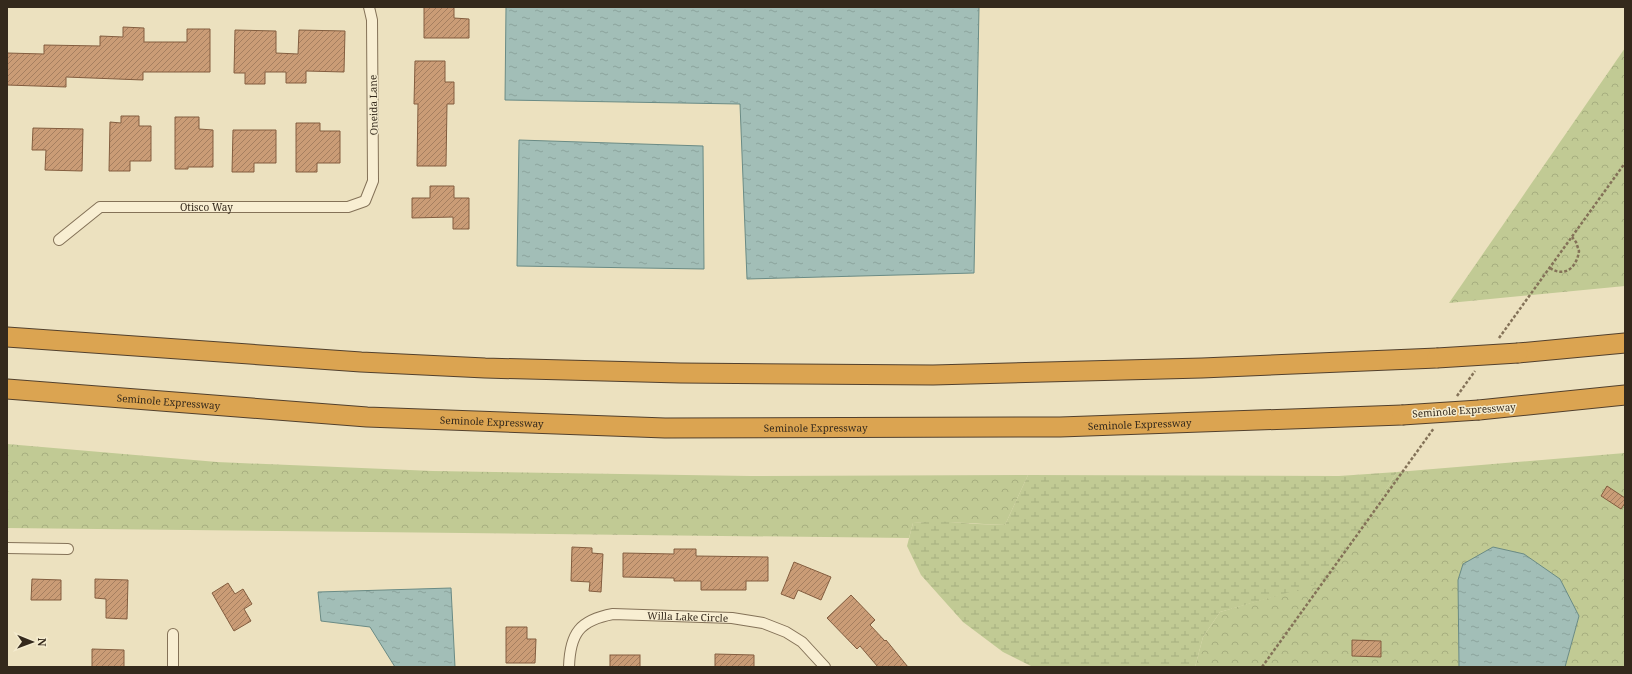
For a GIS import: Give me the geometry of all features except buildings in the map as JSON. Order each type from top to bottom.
[{"type":"highway","points":[[7,337],[361,362],[485,368],[680,373],[933,375],[1202,368],[1436,358],[1518,353],[1625,343]]},
{"type":"highway","name":"Seminole Expressway","points":[[7,389],[367,417],[665,428],[1060,427],[1479,410],[1625,395]]},
{"type":"street","name":"Oneida Lane","points":[[365,201],[373,181],[372,20],[369,7]]},
{"type":"street","name":"Otisco Way","points":[[58,240],[100,207],[348,207],[365,201]]},
{"type":"street","points":[[7,548],[68,549]]},
{"type":"street","name":"Willa Lake Circle","points":[[570,667],[570,655],[575,634],[585,623],[599,617],[613,614],[732,618],[764,623],[786,632],[802,642],[825,667]]},
{"type":"street","points":[[173,634],[173,667]]},
{"type":"path","points":[[1550,268],[1558,272],[1572,268],[1579,251],[1576,242],[1572,237]]},
{"type":"green space","points":[[1625,48],[1625,286],[1449,303]]},
{"type":"green space","points":[[7,444],[217,462],[433,471],[750,476],[1028,475],[1005,525],[948,522],[913,523],[909,538],[7,528]]},
{"type":"green space","points":[[1625,453],[1625,667],[1565,667],[1579,616],[1458,580],[1459,667],[1195,667],[1203,637],[1220,612],[1329,580],[1397,472]]},
{"type":"green space","points":[[1397,472],[1329,581],[1220,612],[1203,637],[1195,667],[1033,667],[1003,652],[963,622],[921,575],[907,546],[913,523],[936,521],[1005,525],[1028,475],[1339,476]]},
{"type":"water","points":[[506,7],[979,7],[974,273],[747,279],[740,104],[505,100]]},
{"type":"water","points":[[519,140],[703,146],[704,269],[517,266]]},
{"type":"water","points":[[1493,547],[1524,554],[1560,579],[1579,616],[1565,667],[1459,667],[1458,580],[1463,564]]},
{"type":"water","points":[[451,588],[455,667],[395,667],[370,627],[321,621],[318,592]]}]
